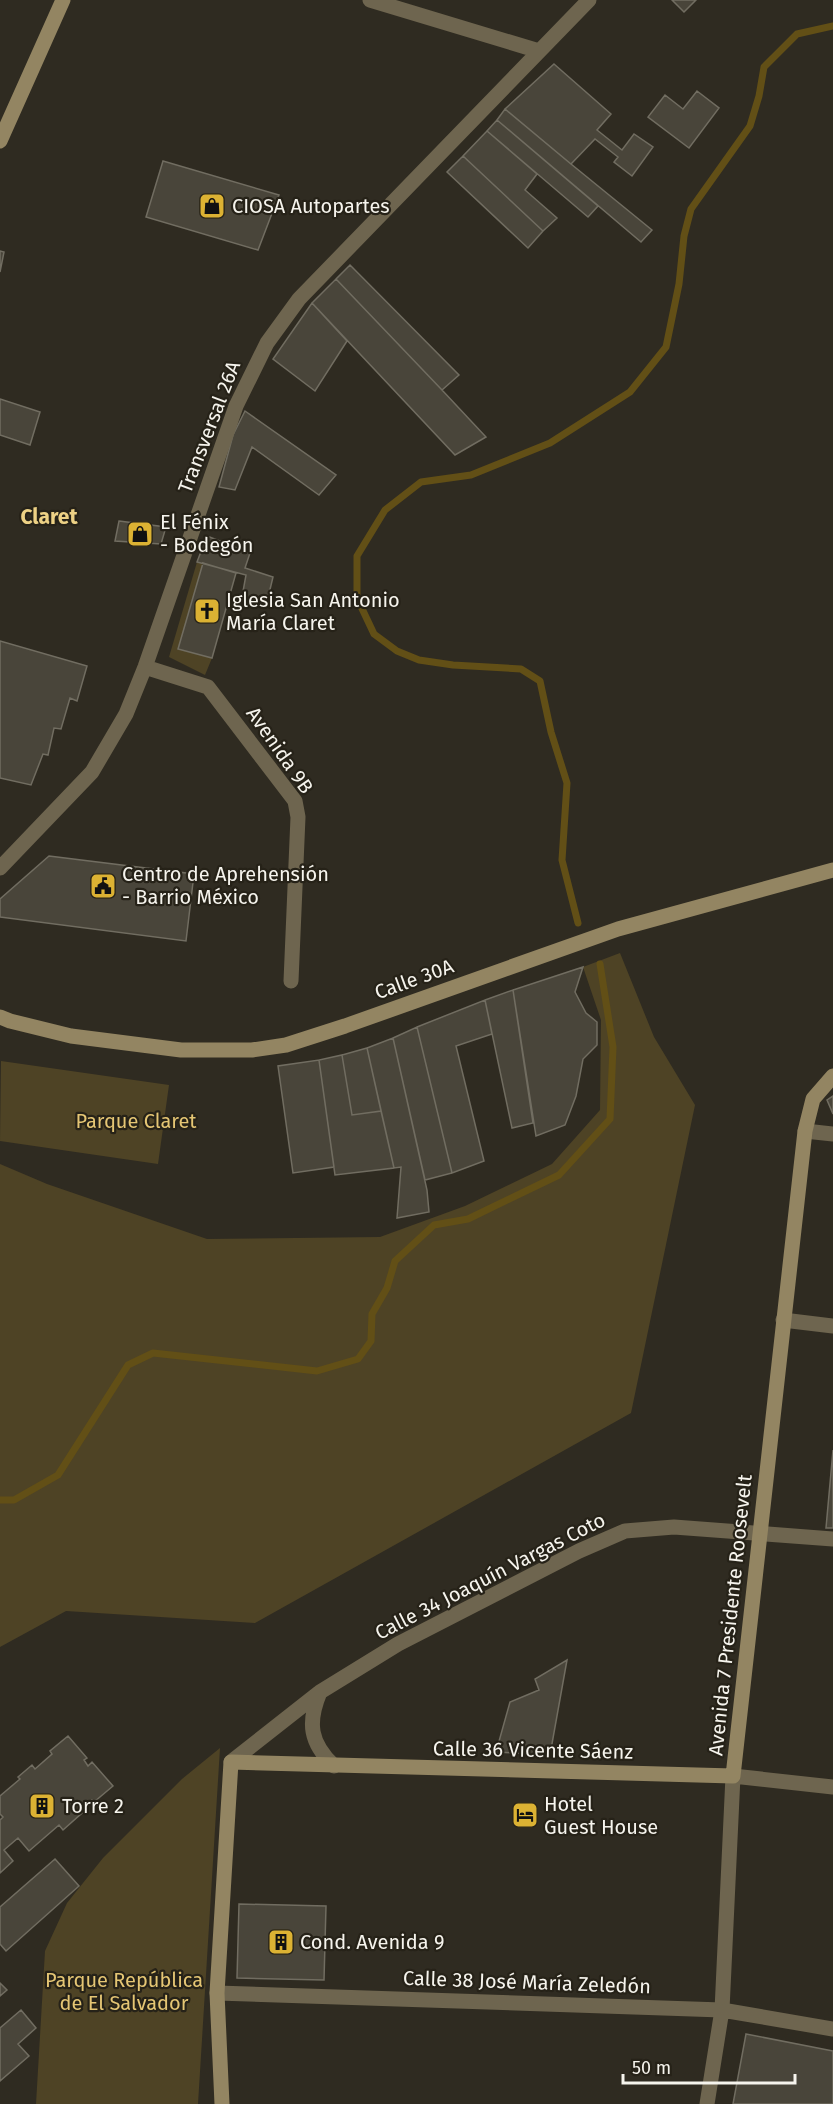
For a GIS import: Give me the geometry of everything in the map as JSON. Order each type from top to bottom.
[{"type":"street","points":[[0,141],[63,0]]},
{"type":"street","points":[[370,0],[539,51]]},
{"type":"street","name":"Transversal 26A","points":[[0,868],[92,772],[126,714],[145,667],[236,406],[267,343],[299,299],[589,0]]},
{"type":"street","name":"Avenida 9B","points":[[145,667],[208,687],[295,801],[298,817],[291,981]]},
{"type":"street","name":"Calle 30A","points":[[0,1017],[10,1022],[71,1036],[181,1050],[252,1050],[286,1045],[618,928],[833,870]]},
{"type":"street","name":"Avenida 7 Presidente Roosevelt","points":[[706,2104],[722,2010],[733,1776],[805,1131],[813,1099],[833,1077]]},
{"type":"street","points":[[805,1131],[833,1134]]},
{"type":"street","points":[[783,1320],[833,1326]]},
{"type":"street","name":"Calle 34 Joaquín Vargas Coto","points":[[231,1762],[320,1692],[398,1644],[579,1551],[625,1531],[674,1527],[833,1539]]},
{"type":"street","points":[[320,1692],[311,1724],[314,1740],[322,1755],[334,1766]]},
{"type":"street","points":[[222,2104],[217,1993],[231,1762]]},
{"type":"street","name":"Calle 36 Vicente Sáenz","points":[[231,1762],[733,1776],[833,1786]]},
{"type":"street","name":"Calle 38 José María Zeledón","points":[[217,1993],[722,2010],[833,2029]]},
{"type":"green space","points":[[197,562],[203,563],[179,648],[212,658],[205,675],[169,657]]},
{"type":"green space","points":[[620,953],[654,1037],[695,1105],[631,1413],[255,1623],[66,1611],[0,1647],[0,1164],[47,1184],[207,1239],[380,1237],[465,1206],[552,1164],[600,1110],[601,1020],[583,967]]},
{"type":"green space","name":"Parque Claret","points":[[1,1061],[169,1085],[158,1164],[0,1141]]},
{"type":"green space","name":"Parque República de El Salvador","points":[[220,1748],[198,2104],[36,2104],[45,1951],[67,1903],[103,1858],[182,1779]]},
{"type":"building","points":[[672,0],[696,0],[684,12]]},
{"type":"building","points":[[554,64],[611,114],[597,130],[622,150],[634,134],[653,147],[632,176],[614,162],[618,157],[595,139],[571,164],[505,109]]},
{"type":"building","points":[[697,91],[719,108],[689,148],[648,117],[665,95],[683,109]]},
{"type":"building","points":[[505,109],[652,230],[641,242],[497,120]]},
{"type":"building","points":[[497,120],[598,206],[588,217],[487,131]]},
{"type":"building","points":[[487,131],[537,174],[525,190],[557,218],[543,231],[463,156]]},
{"type":"building","points":[[463,156],[543,231],[528,248],[447,172]]},
{"type":"building","name":"CIOSA Autopartes","points":[[163,161],[279,195],[258,250],[146,217]]},
{"type":"building","points":[[0,251],[4,252],[0,272]]},
{"type":"building","points":[[350,265],[459,375],[442,390],[336,279]]},
{"type":"building","points":[[336,279],[486,437],[455,455],[312,303]]},
{"type":"building","points":[[312,303],[347,341],[315,391],[273,359]]},
{"type":"building","points":[[0,399],[40,412],[30,445],[0,435]]},
{"type":"building","points":[[245,411],[336,475],[319,495],[252,447],[235,490],[219,487],[233,435]]},
{"type":"building","name":"El Fénix - Bodegón","points":[[119,521],[166,527],[161,544],[115,541]]},
{"type":"building","points":[[207,536],[250,553],[245,568],[273,577],[267,602],[242,597],[246,575],[197,562]]},
{"type":"building","name":"Iglesia San Antonio María Claret","points":[[203,563],[236,573],[212,658],[178,649]]},
{"type":"building","points":[[0,641],[87,666],[77,701],[70,698],[61,729],[54,728],[48,755],[43,754],[31,785],[0,778]]},
{"type":"building","name":"Centro de Aprehensión - Barrio México","points":[[49,856],[194,874],[186,941],[0,917],[0,899]]},
{"type":"building","points":[[583,967],[575,992],[586,1013],[597,1022],[597,1045],[583,1059],[576,1096],[565,1125],[536,1136],[513,990]]},
{"type":"building","points":[[513,990],[533,1123],[512,1128],[485,1000]]},
{"type":"building","points":[[485,1000],[492,1034],[456,1046],[484,1161],[452,1173],[417,1027]]},
{"type":"building","points":[[417,1027],[452,1173],[425,1180],[393,1038]]},
{"type":"building","points":[[393,1038],[427,1190],[429,1212],[397,1218],[401,1167],[394,1168],[367,1048]]},
{"type":"building","points":[[367,1048],[381,1111],[352,1115],[342,1055]]},
{"type":"building","points":[[342,1055],[352,1115],[381,1111],[394,1168],[335,1175],[319,1060]]},
{"type":"building","points":[[319,1060],[334,1167],[293,1173],[278,1066]]},
{"type":"building","points":[[833,1096],[833,1114],[827,1100]]},
{"type":"building","points":[[833,1450],[833,1528],[826,1528]]},
{"type":"building","points":[[567,1660],[550,1755],[496,1752],[510,1702],[539,1690],[535,1679]]},
{"type":"building","name":"Torre 2","points":[[68,1736],[87,1758],[84,1760],[88,1766],[92,1762],[113,1786],[80,1810],[82,1813],[63,1830],[59,1825],[29,1851],[18,1838],[4,1850],[13,1861],[0,1873],[0,1820],[3,1817],[0,1814],[0,1796],[32,1765],[35,1769],[52,1754],[50,1751]]},
{"type":"building","points":[[55,1859],[79,1886],[6,1951],[0,1944],[0,1907]]},
{"type":"building","name":"Cond. Avenida 9","points":[[239,1904],[326,1906],[324,1980],[237,1978]]},
{"type":"building","points":[[0,1983],[7,1990],[0,1996]]},
{"type":"building","points":[[21,2010],[36,2028],[18,2044],[29,2056],[0,2081],[0,2028]]},
{"type":"building","points":[[746,2034],[833,2051],[833,2104],[733,2104]]},
{"type":"waterway","points":[[578,923],[562,860],[567,783],[551,732],[540,681],[521,669],[453,665],[419,660],[397,651],[374,634],[357,598],[357,556],[385,510],[421,482],[471,475],[550,443],[630,392],[666,347],[679,284],[684,236],[691,209],[750,126],[759,96],[764,67],[797,34],[833,26]]},
{"type":"waterway","points":[[0,1500],[14,1500],[58,1475],[128,1365],[153,1353],[317,1371],[358,1359],[371,1341],[372,1314],[387,1288],[395,1261],[434,1225],[468,1219],[559,1175],[610,1119],[613,1047],[600,964]]},
{"type":"place","name":"CIOSA Autopartes","points":[[212,206]]},
{"type":"place","name":"El Fénix - Bodegón","points":[[140,534]]},
{"type":"place","name":"Iglesia San Antonio María Claret","points":[[207,611]]},
{"type":"place","name":"Centro de Aprehensión - Barrio México","points":[[103,886]]},
{"type":"place","name":"Torre 2","points":[[42,1806]]},
{"type":"place","name":"Hotel Guest House","points":[[525,1815]]},
{"type":"place","name":"Cond. Avenida 9","points":[[281,1942]]},
{"type":"district","name":"Claret","points":[[49,517]]}]
